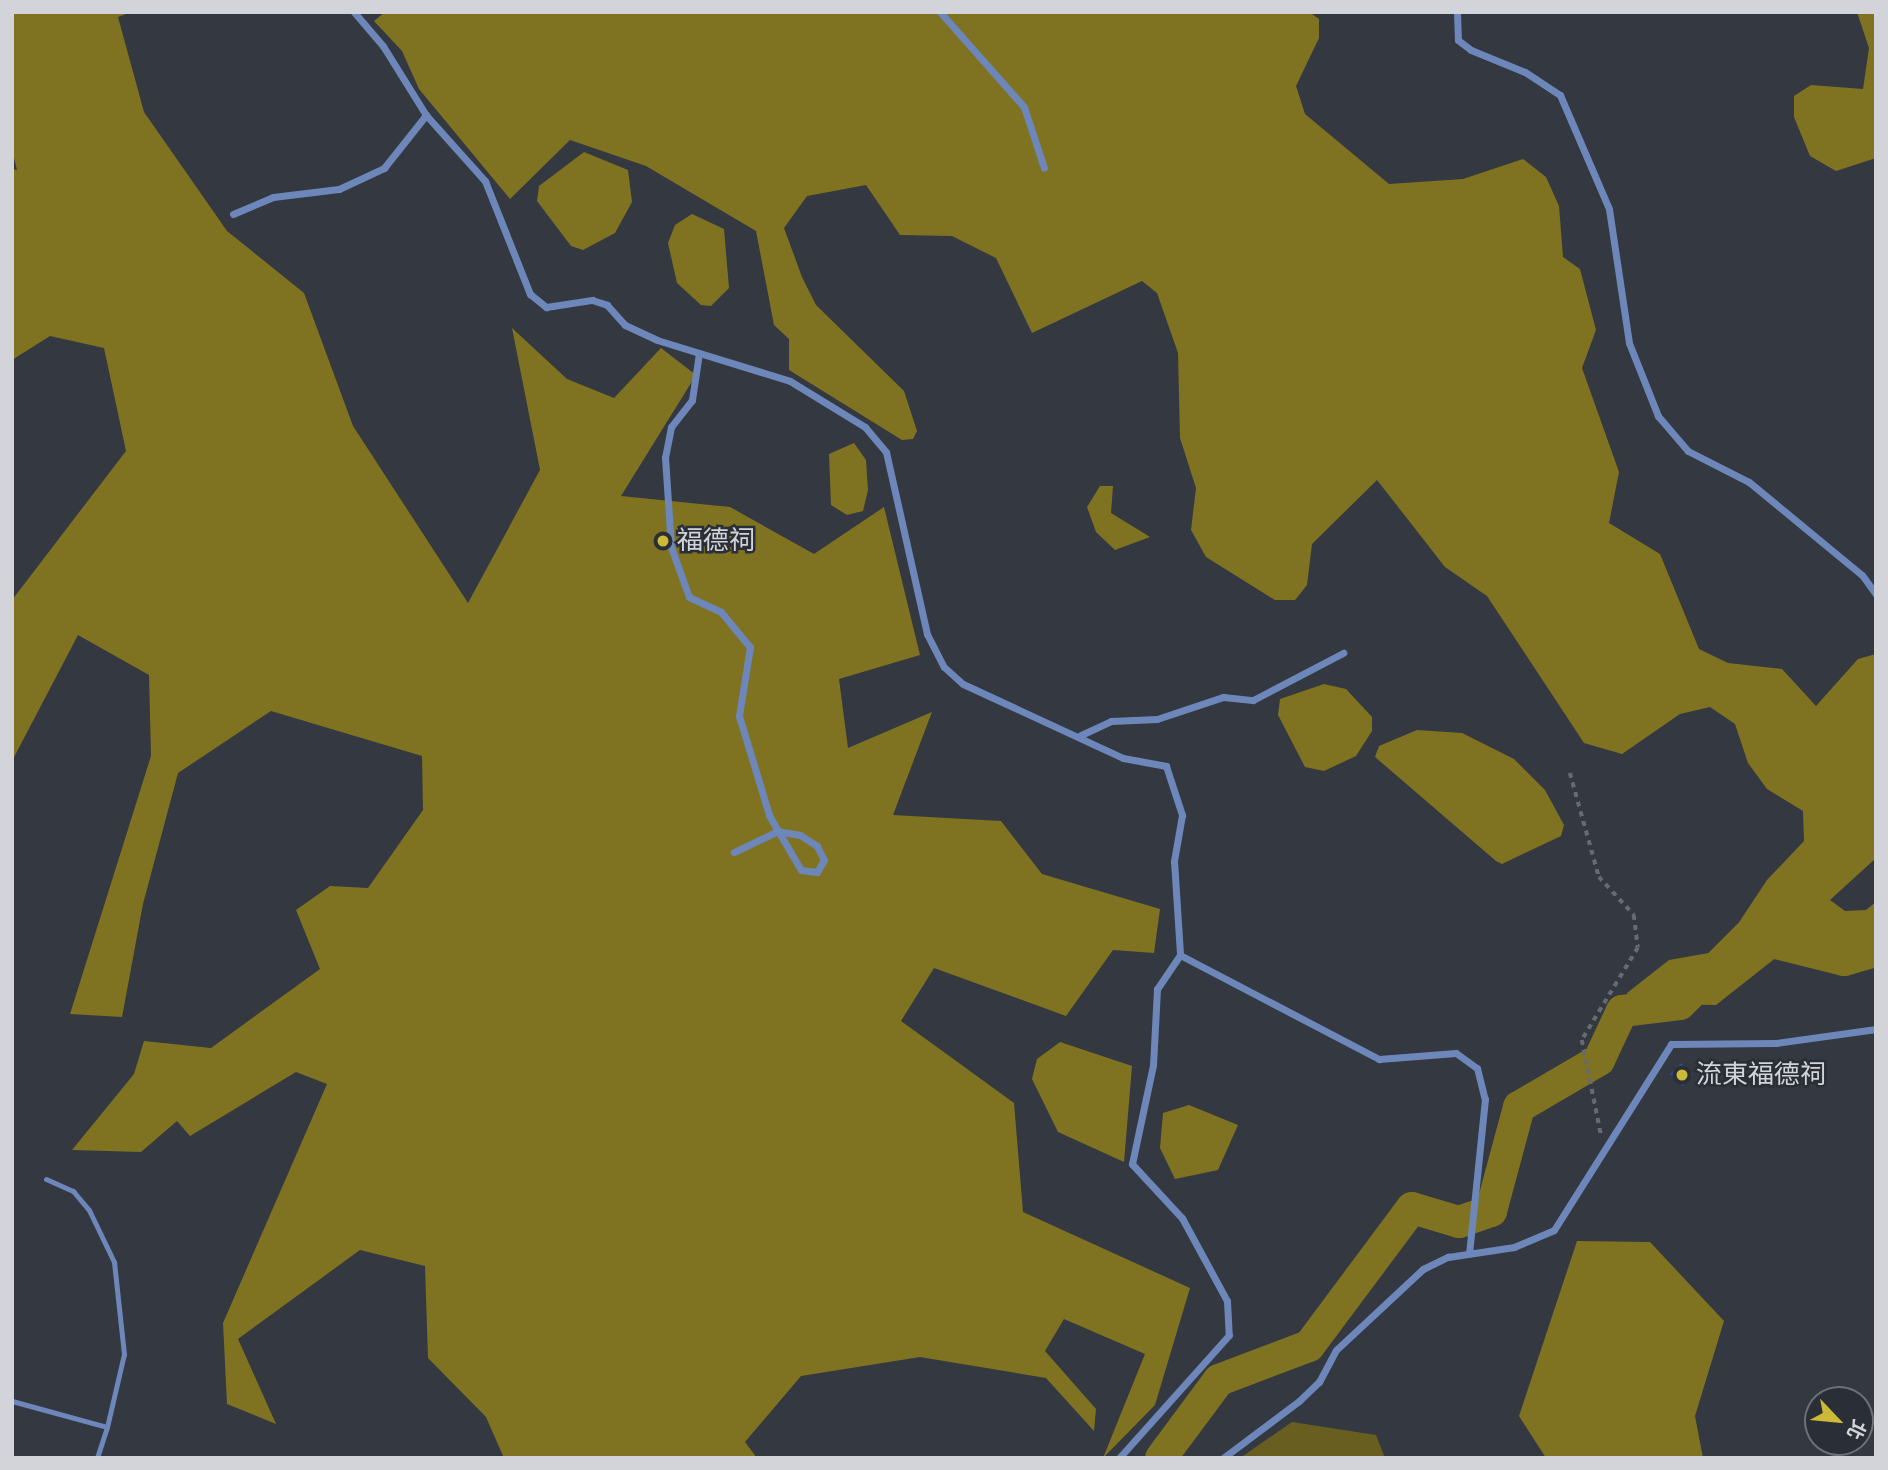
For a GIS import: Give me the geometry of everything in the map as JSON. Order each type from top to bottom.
[{"type":"street","points":[[354,12],[383,46],[426,115],[485,181],[530,294],[546,307],[593,300],[607,305],[625,325],[699,353],[790,381],[865,427],[886,452],[927,634],[944,667],[963,684],[1081,735],[1123,758],[1166,766],[1182,815],[1174,861],[1180,955],[1157,989],[1153,1065],[1132,1164],[1182,1218],[1227,1301],[1229,1335],[1119,1458]]},
{"type":"street","points":[[940,12],[1024,107],[1044,169]]},
{"type":"street","points":[[1457,12],[1458,40],[1471,50],[1525,72],[1560,95],[1609,209],[1629,343],[1658,415],[1688,452],[1749,482],[1862,575],[1876,594]]},
{"type":"street","points":[[233,214],[273,197],[339,189],[383,169],[426,115]]},
{"type":"street","points":[[699,353],[692,400],[671,427],[665,457],[671,547],[689,597],[721,612],[750,647],[739,716],[778,831],[801,870],[817,872],[824,860],[817,846],[800,835],[778,831],[734,852]]},
{"type":"street","points":[[1081,735],[1111,721],[1157,719],[1223,696],[1253,700],[1343,653]]},
{"type":"street","points":[[1180,955],[1379,1059],[1456,1053],[1477,1068],[1485,1099],[1469,1253]]},
{"type":"street","points":[[1223,1458],[1299,1401],[1319,1382],[1336,1350],[1423,1269],[1469,1253],[1514,1247],[1554,1230],[1671,1044],[1776,1043],[1876,1029]]},
{"type":"lane","points":[[46,1179],[72,1191],[89,1210],[114,1262],[124,1354],[97,1458]]},
{"type":"lane","points":[[12,1401],[107,1427]]},
{"type":"path","points":[[1570,773],[1599,877],[1634,915],[1638,948],[1582,1040],[1596,1107]]},
{"type":"shaded area","points":[[12,12],[131,12],[118,17],[144,112],[227,231],[304,293],[353,426],[468,603],[540,470],[512,328],[567,379],[614,398],[661,348],[696,375],[621,496],[730,507],[814,554],[884,507],[920,655],[839,679],[848,748],[932,712],[893,815],[1001,821],[1042,874],[1160,909],[1154,953],[1113,950],[1066,1016],[934,968],[901,1021],[1014,1103],[1023,1212],[1190,1288],[1155,1405],[1103,1458],[1145,1354],[1064,1319],[1045,1351],[1096,1409],[1094,1431],[1046,1378],[920,1357],[801,1376],[745,1442],[757,1458],[504,1458],[486,1417],[428,1358],[425,1266],[360,1250],[238,1339],[276,1424],[227,1404],[223,1323],[327,1084],[296,1072],[190,1136],[177,1121],[141,1152],[72,1150],[134,1074],[144,1041],[211,1048],[320,969],[296,910],[330,886],[368,888],[423,810],[422,756],[271,711],[178,773],[143,904],[122,1017],[70,1014],[151,756],[149,675],[78,635],[12,761],[12,600],[126,451],[104,348],[50,336],[12,360],[12,169],[17,170],[12,150]]},
{"type":"shaded area","points":[[385,12],[1309,12],[1319,19],[1319,38],[1296,86],[1305,114],[1389,184],[1463,179],[1523,159],[1546,177],[1559,206],[1563,257],[1580,269],[1596,330],[1582,368],[1619,472],[1609,523],[1660,554],[1699,649],[1728,663],[1782,669],[1816,706],[1858,659],[1876,654],[1876,858],[1830,900],[1845,911],[1866,910],[1876,902],[1876,953],[1851,968],[1796,942],[1716,1005],[1630,1004],[1627,993],[1669,960],[1720,951],[1767,880],[1804,841],[1803,811],[1767,789],[1748,763],[1735,724],[1710,707],[1680,714],[1622,754],[1584,743],[1487,596],[1445,567],[1377,480],[1312,544],[1307,585],[1295,600],[1275,600],[1206,557],[1191,530],[1196,488],[1180,438],[1178,353],[1157,293],[1142,281],[1032,333],[996,258],[952,236],[900,235],[866,185],[807,196],[784,228],[802,277],[816,305],[904,391],[917,431],[913,439],[902,440],[789,370],[789,339],[774,325],[756,231],[646,166],[570,140],[510,199],[419,89],[402,51],[374,21]]},
{"type":"shaded area","points":[[1857,12],[1876,12],[1876,158],[1836,171],[1810,156],[1794,117],[1794,96],[1811,85],[1863,89],[1869,48]]},
{"type":"shaded area","points":[[584,152],[628,170],[632,202],[615,233],[583,250],[571,246],[537,201],[539,186]]},
{"type":"shaded area","points":[[692,214],[724,229],[729,288],[711,306],[701,305],[677,283],[668,243],[675,225]]},
{"type":"shaded area","points":[[854,443],[866,460],[868,490],[863,511],[847,515],[831,505],[829,454]]},
{"type":"shaded area","points":[[1100,486],[1113,486],[1111,513],[1150,537],[1115,550],[1096,532],[1087,507]]},
{"type":"shaded area","points":[[1324,684],[1346,689],[1372,717],[1372,731],[1356,756],[1324,771],[1305,767],[1278,715],[1280,699]]},
{"type":"shaded area","points":[[1417,730],[1462,733],[1514,759],[1545,790],[1564,825],[1561,836],[1502,864],[1496,861],[1375,757],[1379,746]]},
{"type":"shaded area","points":[[1060,1042],[1132,1066],[1124,1162],[1058,1132],[1032,1079],[1037,1059]]},
{"type":"shaded area","points":[[1189,1105],[1238,1125],[1218,1170],[1175,1179],[1160,1148],[1163,1113]]},
{"type":"shaded area","points":[[1577,1241],[1650,1242],[1724,1321],[1695,1416],[1703,1458],[1546,1458],[1519,1416]]},
{"type":"shaded area","points":[[1292,1422],[1376,1435],[1385,1458],[1240,1458]]},
{"type":"building","name":"流東福德祠","points":[[1681,1063],[1693,1075],[1683,1086],[1670,1074]]},
{"type":"waterway","points":[[1161,1458],[1219,1380],[1309,1346],[1412,1208],[1459,1222],[1491,1211],[1519,1107],[1599,1060],[1622,1011],[1680,1004],[1748,936],[1844,960],[1876,951]]},
{"type":"place","name":"福德祠","points":[[663,541]]},
{"type":"place","name":"流東福德祠","points":[[1682,1075]]}]
